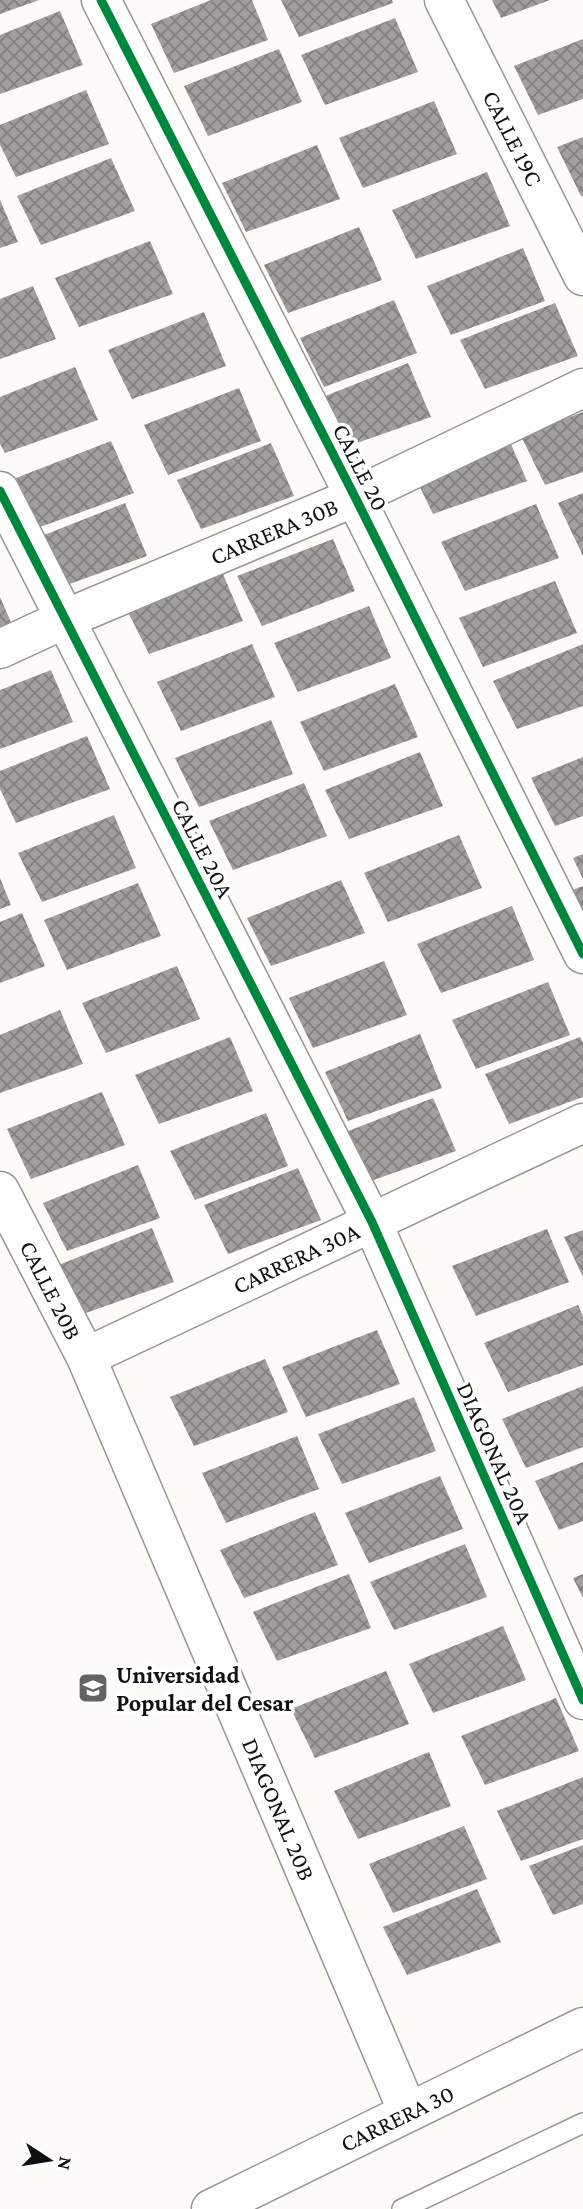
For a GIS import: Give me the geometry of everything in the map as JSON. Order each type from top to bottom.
[{"type":"street","name":"CALLE 20","points":[[101,0],[355,497],[583,954]]},
{"type":"street","name":"CALLE 19C","points":[[444,0],[583,276]]},
{"type":"street","name":"CARRERA 30B","points":[[0,649],[355,497],[583,388]]},
{"type":"street","name":"CALLE 20A","points":[[0,491],[372,1222]]},
{"type":"street","name":"CARRERA 30A","points":[[93,1373],[372,1222],[583,1123]]},
{"type":"street","name":"CALLE 20B","points":[[0,1191],[93,1373]]},
{"type":"street","name":"DIAGONAL 20A","points":[[372,1222],[583,1700]]},
{"type":"street","name":"DIAGONAL 20B","points":[[93,1373],[408,2112]]},
{"type":"street","name":"CARRERA 30","points":[[211,2209],[583,2027]]},
{"type":"lane","points":[[402,2209],[583,2123]]},
{"type":"building","points":[[0,0],[39,0],[0,14]]},
{"type":"building","points":[[211,0],[252,0],[268,40],[174,73],[151,24]]},
{"type":"building","points":[[281,0],[392,0],[393,3],[299,37]]},
{"type":"building","points":[[492,0],[550,0],[501,18]]},
{"type":"building","points":[[60,11],[83,65],[0,94],[0,35]]},
{"type":"building","points":[[395,18],[418,72],[325,105],[301,55]]},
{"type":"building","points":[[583,39],[583,99],[538,115],[514,66]]},
{"type":"building","points":[[279,49],[302,102],[208,136],[184,86]]},
{"type":"building","points":[[86,90],[109,144],[16,177],[0,145],[0,125]]},
{"type":"building","points":[[434,101],[457,154],[363,188],[339,138]]},
{"type":"building","points":[[583,137],[583,196],[581,196],[557,147]]},
{"type":"building","points":[[317,145],[340,199],[246,232],[222,183]]},
{"type":"building","points":[[111,158],[135,211],[41,245],[17,196]]},
{"type":"building","points":[[487,172],[510,226],[416,259],[392,210]]},
{"type":"building","points":[[0,200],[18,242],[0,248]]},
{"type":"building","points":[[359,227],[382,280],[288,313],[264,265]]},
{"type":"building","points":[[150,241],[173,294],[79,327],[55,278]]},
{"type":"building","points":[[523,248],[545,301],[451,335],[427,286]]},
{"type":"building","points":[[33,286],[56,339],[0,359],[0,299]]},
{"type":"building","points":[[394,300],[417,353],[324,387],[300,338]]},
{"type":"building","points":[[555,303],[578,356],[485,389],[460,340]]},
{"type":"building","points":[[204,312],[226,366],[132,399],[108,350]]},
{"type":"building","points":[[408,363],[431,417],[337,450],[313,401]]},
{"type":"building","points":[[75,367],[98,420],[5,453],[0,444],[0,397]]},
{"type":"building","points":[[239,388],[261,441],[168,475],[144,425]]},
{"type":"building","points":[[583,412],[583,472],[545,485],[521,436]]},
{"type":"building","points":[[504,428],[527,481],[433,514],[409,465]]},
{"type":"building","points":[[111,441],[134,493],[40,527],[16,478]]},
{"type":"building","points":[[271,443],[294,496],[201,529],[177,480]]},
{"type":"building","points":[[583,493],[583,556],[558,503]]},
{"type":"building","points":[[125,503],[147,556],[53,590],[29,541]]},
{"type":"building","points":[[536,504],[559,558],[465,591],[441,542]]},
{"type":"building","points":[[333,539],[355,591],[262,626],[237,576]]},
{"type":"building","points":[[220,567],[243,621],[149,654],[125,606]]},
{"type":"building","points":[[555,581],[577,633],[483,667],[459,618]]},
{"type":"building","points":[[0,597],[13,627],[0,631]]},
{"type":"building","points":[[369,606],[391,658],[298,692],[274,643]]},
{"type":"building","points":[[252,644],[275,697],[181,731],[157,682]]},
{"type":"building","points":[[583,644],[583,706],[517,729],[493,681]]},
{"type":"building","points":[[51,670],[73,722],[0,749],[0,690]]},
{"type":"building","points":[[395,684],[418,737],[324,771],[300,722]]},
{"type":"building","points":[[271,720],[293,774],[199,807],[175,758]]},
{"type":"building","points":[[87,736],[110,789],[16,823],[0,789],[0,771]]},
{"type":"building","points":[[420,752],[443,806],[349,839],[325,790]]},
{"type":"building","points":[[583,757],[583,816],[555,826],[531,778]]},
{"type":"building","points":[[304,783],[327,836],[233,870],[209,821]]},
{"type":"building","points":[[114,815],[136,868],[42,902],[18,853]]},
{"type":"building","points":[[459,835],[482,888],[388,922],[364,873]]},
{"type":"building","points":[[583,854],[583,879],[573,858]]},
{"type":"building","points":[[0,878],[11,905],[0,909]]},
{"type":"building","points":[[341,880],[365,933],[271,966],[247,918]]},
{"type":"building","points":[[138,883],[161,936],[67,970],[44,920]]},
{"type":"building","points":[[583,886],[583,933],[564,893]]},
{"type":"building","points":[[512,906],[534,960],[441,993],[417,944]]},
{"type":"building","points":[[22,913],[45,966],[0,983],[0,922]]},
{"type":"building","points":[[384,961],[407,1015],[313,1048],[289,998]]},
{"type":"building","points":[[177,966],[200,1019],[106,1053],[82,1003]]},
{"type":"building","points":[[548,982],[570,1035],[476,1069],[452,1020]]},
{"type":"building","points":[[60,1010],[83,1064],[0,1093],[0,1035]]},
{"type":"building","points":[[420,1034],[442,1088],[348,1121],[325,1072]]},
{"type":"building","points":[[230,1037],[253,1091],[159,1124],[135,1075]]},
{"type":"building","points":[[580,1037],[583,1043],[583,1097],[509,1124],[485,1074]]},
{"type":"building","points":[[102,1092],[125,1145],[31,1179],[7,1129]]},
{"type":"building","points":[[433,1098],[456,1151],[362,1184],[338,1135]]},
{"type":"building","points":[[266,1113],[288,1166],[195,1200],[170,1151]]},
{"type":"building","points":[[138,1165],[160,1218],[67,1251],[43,1203]]},
{"type":"building","points":[[298,1168],[321,1220],[228,1254],[204,1205]]},
{"type":"building","points":[[152,1228],[174,1282],[80,1315],[56,1266]]},
{"type":"building","points":[[547,1229],[569,1282],[476,1316],[452,1266]]},
{"type":"building","points":[[583,1230],[583,1277],[564,1237]]},
{"type":"building","points":[[578,1305],[583,1316],[583,1365],[508,1392],[484,1343]]},
{"type":"building","points":[[377,1330],[400,1384],[306,1417],[282,1367]]},
{"type":"building","points":[[265,1359],[288,1412],[194,1446],[170,1397]]},
{"type":"building","points":[[583,1386],[583,1447],[526,1468],[502,1419]]},
{"type":"building","points":[[414,1397],[436,1451],[342,1484],[318,1434]]},
{"type":"building","points":[[297,1436],[319,1489],[226,1523],[202,1473]]},
{"type":"building","points":[[583,1462],[583,1521],[559,1530],[535,1481]]},
{"type":"building","points":[[440,1476],[463,1529],[369,1563],[345,1513]]},
{"type":"building","points":[[315,1512],[338,1565],[244,1598],[220,1550]]},
{"type":"building","points":[[465,1544],[487,1597],[394,1630],[370,1582]]},
{"type":"building","points":[[349,1574],[371,1628],[277,1661],[253,1612]]},
{"type":"building","points":[[583,1574],[583,1598],[573,1578]]},
{"type":"building","points":[[503,1626],[526,1680],[433,1713],[409,1664]]},
{"type":"building","points":[[386,1671],[409,1724],[315,1758],[291,1709]]},
{"type":"building","points":[[556,1698],[579,1751],[485,1785],[461,1736]]},
{"type":"building","points":[[429,1752],[451,1806],[358,1839],[334,1791]]},
{"type":"building","points":[[583,1777],[583,1839],[521,1861],[497,1811]]},
{"type":"building","points":[[464,1826],[487,1879],[393,1913],[369,1864]]},
{"type":"building","points":[[583,1845],[583,1904],[553,1915],[529,1866]]},
{"type":"building","points":[[477,1889],[501,1942],[407,1975],[383,1927]]},
{"type":"cycle path","points":[[101,0],[355,497],[583,954]]},
{"type":"cycle path","points":[[0,491],[372,1222],[583,1700]]},
{"type":"place","name":"Universidad Popular del Cesar","points":[[93,1688]]}]
